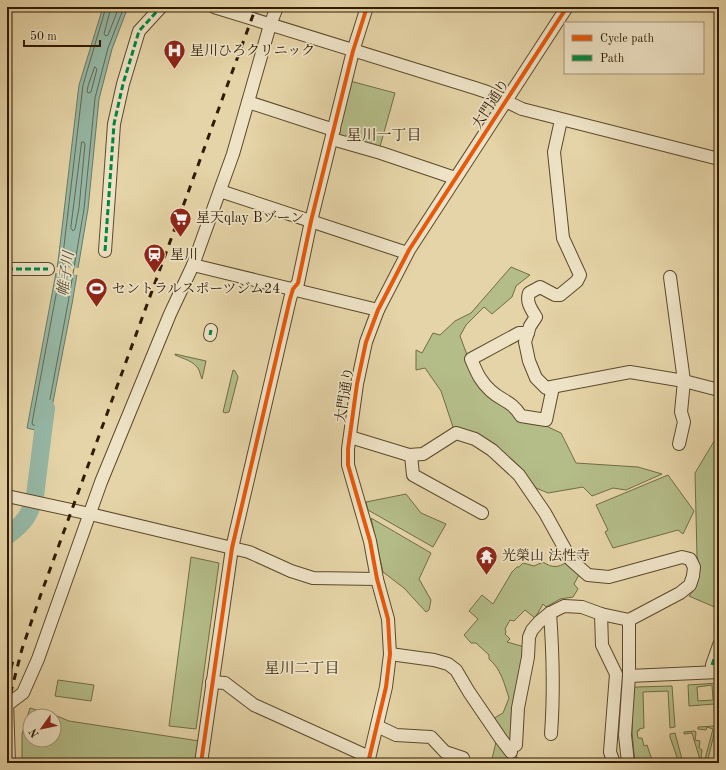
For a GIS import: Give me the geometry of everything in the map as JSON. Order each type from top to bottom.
[{"type":"street","points":[[105,251],[114,193],[114,124],[123,84],[138,31],[161,7]]},
{"type":"street","points":[[214,7],[475,88],[522,109],[719,159]]},
{"type":"street","points":[[10,763],[7,704],[23,693],[38,659],[101,482],[170,314],[193,265],[233,154],[270,25],[277,7]]},
{"type":"street","points":[[201,763],[232,548],[293,289],[298,283],[353,51],[367,7]]},
{"type":"street","name":"大門通り","points":[[369,760],[386,686],[390,654],[388,619],[377,579],[370,541],[348,465],[357,384],[365,347],[378,310],[407,253],[567,7]]},
{"type":"street","points":[[248,102],[381,153],[455,178]]},
{"type":"street","points":[[561,120],[554,152],[563,238],[580,275],[577,281],[560,295],[555,296],[540,287],[529,293],[529,304],[536,317],[530,326],[525,342],[529,361],[536,378],[546,388],[630,372],[684,381],[719,390]]},
{"type":"street","points":[[220,191],[407,253]]},
{"type":"street","points":[[193,265],[378,310]]},
{"type":"street","points":[[7,269],[48,269]]},
{"type":"street","points":[[670,277],[684,381],[681,412],[684,422],[679,444]]},
{"type":"street","points":[[528,333],[519,333],[471,359],[478,377],[492,392],[515,406],[521,416],[546,420],[553,387]]},
{"type":"street","points":[[350,437],[410,455],[423,454],[456,433],[475,439],[492,450],[519,475],[545,513],[571,560],[588,575],[609,577],[682,557],[690,559],[694,567],[690,585],[680,593],[629,620],[602,614],[582,607],[564,606],[550,613],[539,622],[528,637],[528,657],[518,708],[514,749],[501,739],[456,670],[448,664],[434,660],[390,654]]},
{"type":"street","points":[[410,455],[413,475],[482,513]]},
{"type":"street","points":[[8,496],[248,552],[291,571],[313,578],[377,579]]},
{"type":"street","points":[[550,613],[553,662],[551,734]]},
{"type":"street","points":[[602,614],[602,645],[616,674],[610,752],[614,763]]},
{"type":"street","points":[[628,763],[625,735],[629,676],[629,620]]},
{"type":"street","points":[[629,676],[716,669],[719,646]]},
{"type":"street","points":[[212,682],[225,683],[254,705],[369,760]]},
{"type":"street","points":[[614,707],[626,707]]},
{"type":"street","points":[[377,726],[396,735],[430,736],[445,752],[463,758]]},
{"type":"green space","points":[[350,81],[395,93],[379,150],[335,138]]},
{"type":"green space","points":[[511,267],[530,275],[516,286],[512,297],[492,314],[484,307],[466,325],[460,336],[476,379],[546,426],[561,433],[576,463],[638,467],[662,474],[626,490],[613,488],[592,496],[583,487],[548,493],[536,488],[522,469],[501,450],[478,435],[453,427],[441,391],[425,368],[416,370],[416,350],[422,353],[433,333],[440,335],[455,321],[471,313]]},
{"type":"green space","points":[[175,354],[206,361],[202,379],[199,370],[194,364]]},
{"type":"green space","points":[[233,370],[238,377],[229,412],[225,413],[223,412]]},
{"type":"green space","points":[[719,433],[719,609],[689,596],[699,578],[695,473]]},
{"type":"green space","points":[[668,475],[694,511],[683,534],[678,530],[613,548],[605,532],[608,530],[596,505]]},
{"type":"green space","points":[[406,494],[421,513],[446,524],[433,547],[368,510],[366,502]]},
{"type":"green space","points":[[371,518],[431,553],[419,579],[431,600],[429,610],[426,612],[404,588],[383,572]]},
{"type":"green space","points":[[191,557],[219,563],[196,729],[169,726]]},
{"type":"green space","points":[[543,562],[555,566],[567,562],[579,575],[574,584],[578,589],[573,597],[560,599],[546,607],[543,604],[535,618],[525,610],[514,621],[510,620],[505,629],[505,634],[510,639],[507,642],[525,647],[513,749],[491,720],[503,713],[509,698],[502,677],[489,659],[489,655],[476,643],[471,643],[464,635],[478,619],[469,611],[482,595],[493,604],[512,572],[517,567],[523,563],[534,566]]},
{"type":"green space","points":[[58,680],[94,685],[91,701],[55,696]]},
{"type":"green space","points":[[718,683],[718,718],[707,763],[701,763],[692,733],[684,734],[684,732],[695,731],[695,740],[700,741],[699,748],[702,750],[701,758],[705,759],[713,729],[707,727],[706,730],[698,729],[698,727],[715,726],[714,704],[689,706],[688,685]],"holes":[[[712,685],[713,700],[698,701],[697,687]]]},
{"type":"green space","points":[[672,686],[675,727],[670,728],[668,691],[643,692],[644,728],[637,731],[638,738],[642,738],[644,746],[647,745],[653,763],[635,763],[632,732],[633,689],[636,687]]},
{"type":"green space","points":[[62,718],[69,721],[199,741],[196,763],[22,763],[22,748],[62,748]]},
{"type":"green space","points":[[675,733],[683,763],[679,763],[670,737],[670,734]]},
{"type":"green space","points":[[497,738],[513,755],[535,763],[491,763]]},
{"type":"water","points":[[103,7],[128,7],[112,49],[99,99],[88,209],[72,304],[47,433],[27,428],[58,262],[79,85]]},
{"type":"pier","points":[[55,267],[80,268],[79,275],[54,273]]},
{"type":"waterway","name":"帷子川","points":[[7,536],[25,519],[35,496],[46,408]]},
{"type":"railway","points":[[7,707],[22,649],[41,594],[256,7]]},
{"type":"railway","points":[[7,682],[14,657]]},
{"type":"marked path","points":[[105,251],[114,124],[123,84],[139,31],[161,7]]},
{"type":"marked path","points":[[7,269],[48,269]]},
{"type":"marked path","points":[[210,335],[211,330]]},
{"type":"marked path","points":[[712,665],[719,645]]},
{"type":"cycle path","points":[[201,763],[232,548],[290,299],[293,289],[298,283],[311,221],[353,51],[367,7]]},
{"type":"cycle path","points":[[368,763],[386,687],[390,654],[388,619],[377,579],[370,541],[348,465],[348,449],[357,384],[366,342],[378,310],[409,250],[567,7]]},
{"type":"place","name":"星川ひろクリニック","points":[[175,70]]},
{"type":"place","name":"星天qlay Bゾーン","points":[[181,238]]},
{"type":"place","name":"星川","points":[[155,274]]},
{"type":"place","name":"セントラルスポーツジム24","points":[[96,308]]},
{"type":"place","name":"光榮山 法性寺","points":[[486,576]]},
{"type":"district","name":"星川一丁目","points":[[384,136]]},
{"type":"district","name":"星川二丁目","points":[[302,669]]}]
